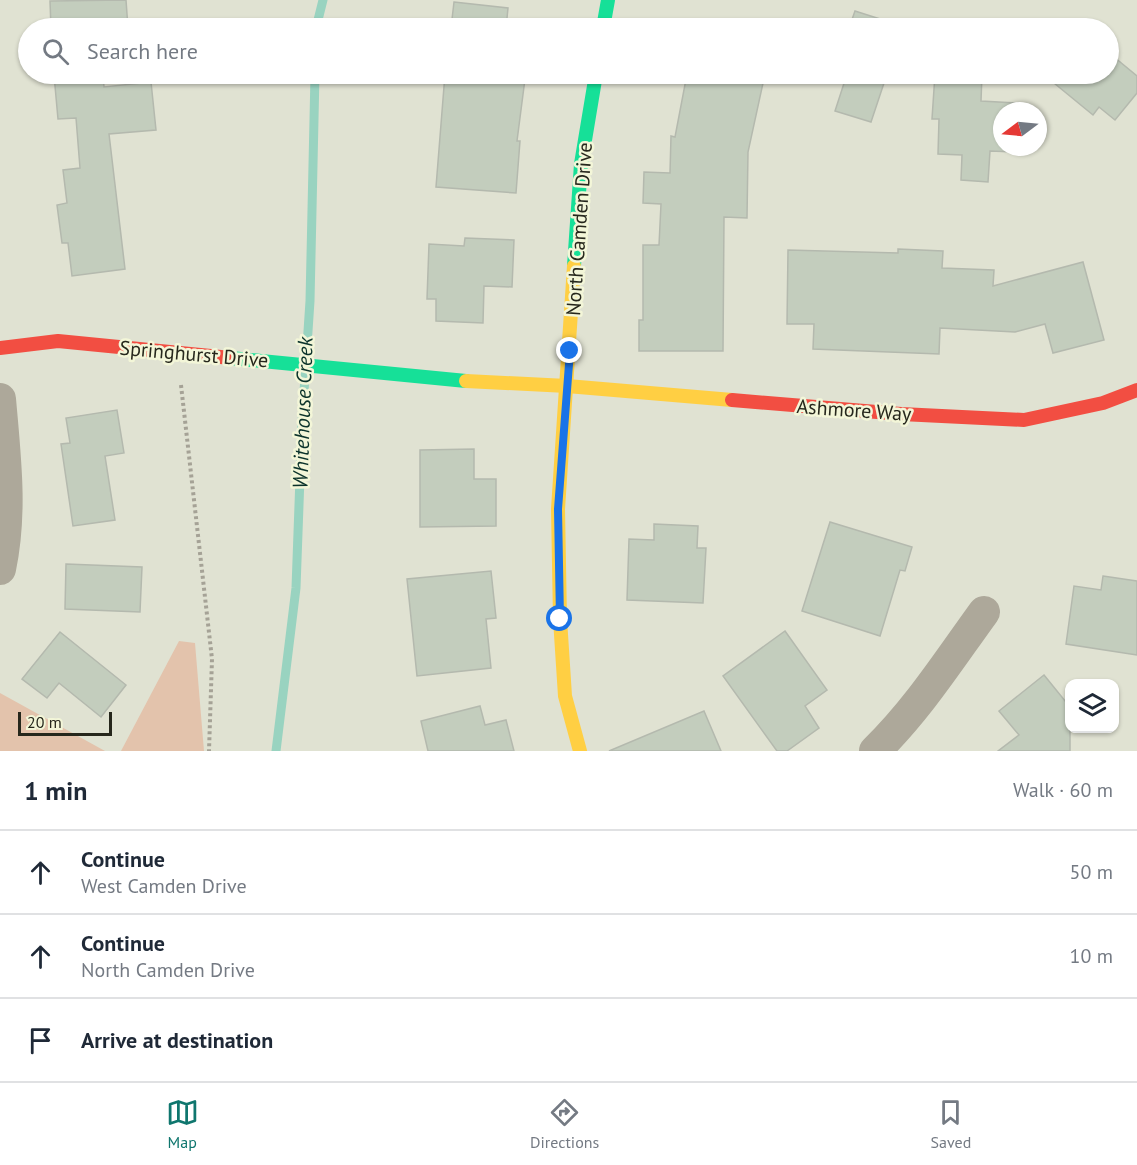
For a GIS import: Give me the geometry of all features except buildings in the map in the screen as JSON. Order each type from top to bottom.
[{"type":"street","points":[[605,18],[608,0]]},
{"type":"street","name":"North Camden Drive","points":[[580,751],[565,696],[560,619],[558,509],[581,164],[594,84]]},
{"type":"street","name":"Springhurst Drive","points":[[0,348],[58,341],[491,384],[567,386]]},
{"type":"street","name":"Ashmore Way","points":[[567,386],[901,414],[1024,420],[1104,404],[1137,390]]},
{"type":"street","points":[[0,399],[8,502],[5,545],[0,569]]},
{"type":"street","points":[[875,751],[900,727],[926,694],[984,612]]},
{"type":"path","points":[[181,388],[212,659],[209,751]]},
{"type":"shaded area","points":[[179,641],[195,643],[204,751],[121,751]]},
{"type":"shaded area","points":[[0,693],[105,751],[0,751]]},
{"type":"waterway","name":"Whitehouse Creek","points":[[318,18],[323,0]]},
{"type":"waterway","name":"Whitehouse Creek","points":[[276,751],[296,588],[302,422],[310,301],[315,84]]},
{"type":"traffic: fast","points":[[605,18],[608,0]]},
{"type":"traffic: fast","points":[[574,266],[581,164],[594,84]]},
{"type":"traffic: fast","points":[[231,358],[466,381]]},
{"type":"traffic: slow","points":[[574,266],[558,509],[560,619],[565,696],[580,751]]},
{"type":"traffic: slow","points":[[466,381],[567,386],[732,400]]},
{"type":"traffic: jam","points":[[0,348],[58,341],[231,358]]},
{"type":"traffic: jam","points":[[732,400],[901,414],[1024,420],[1103,403],[1137,390]]},
{"type":"route","points":[[560,619],[558,509],[570,351]]}]
